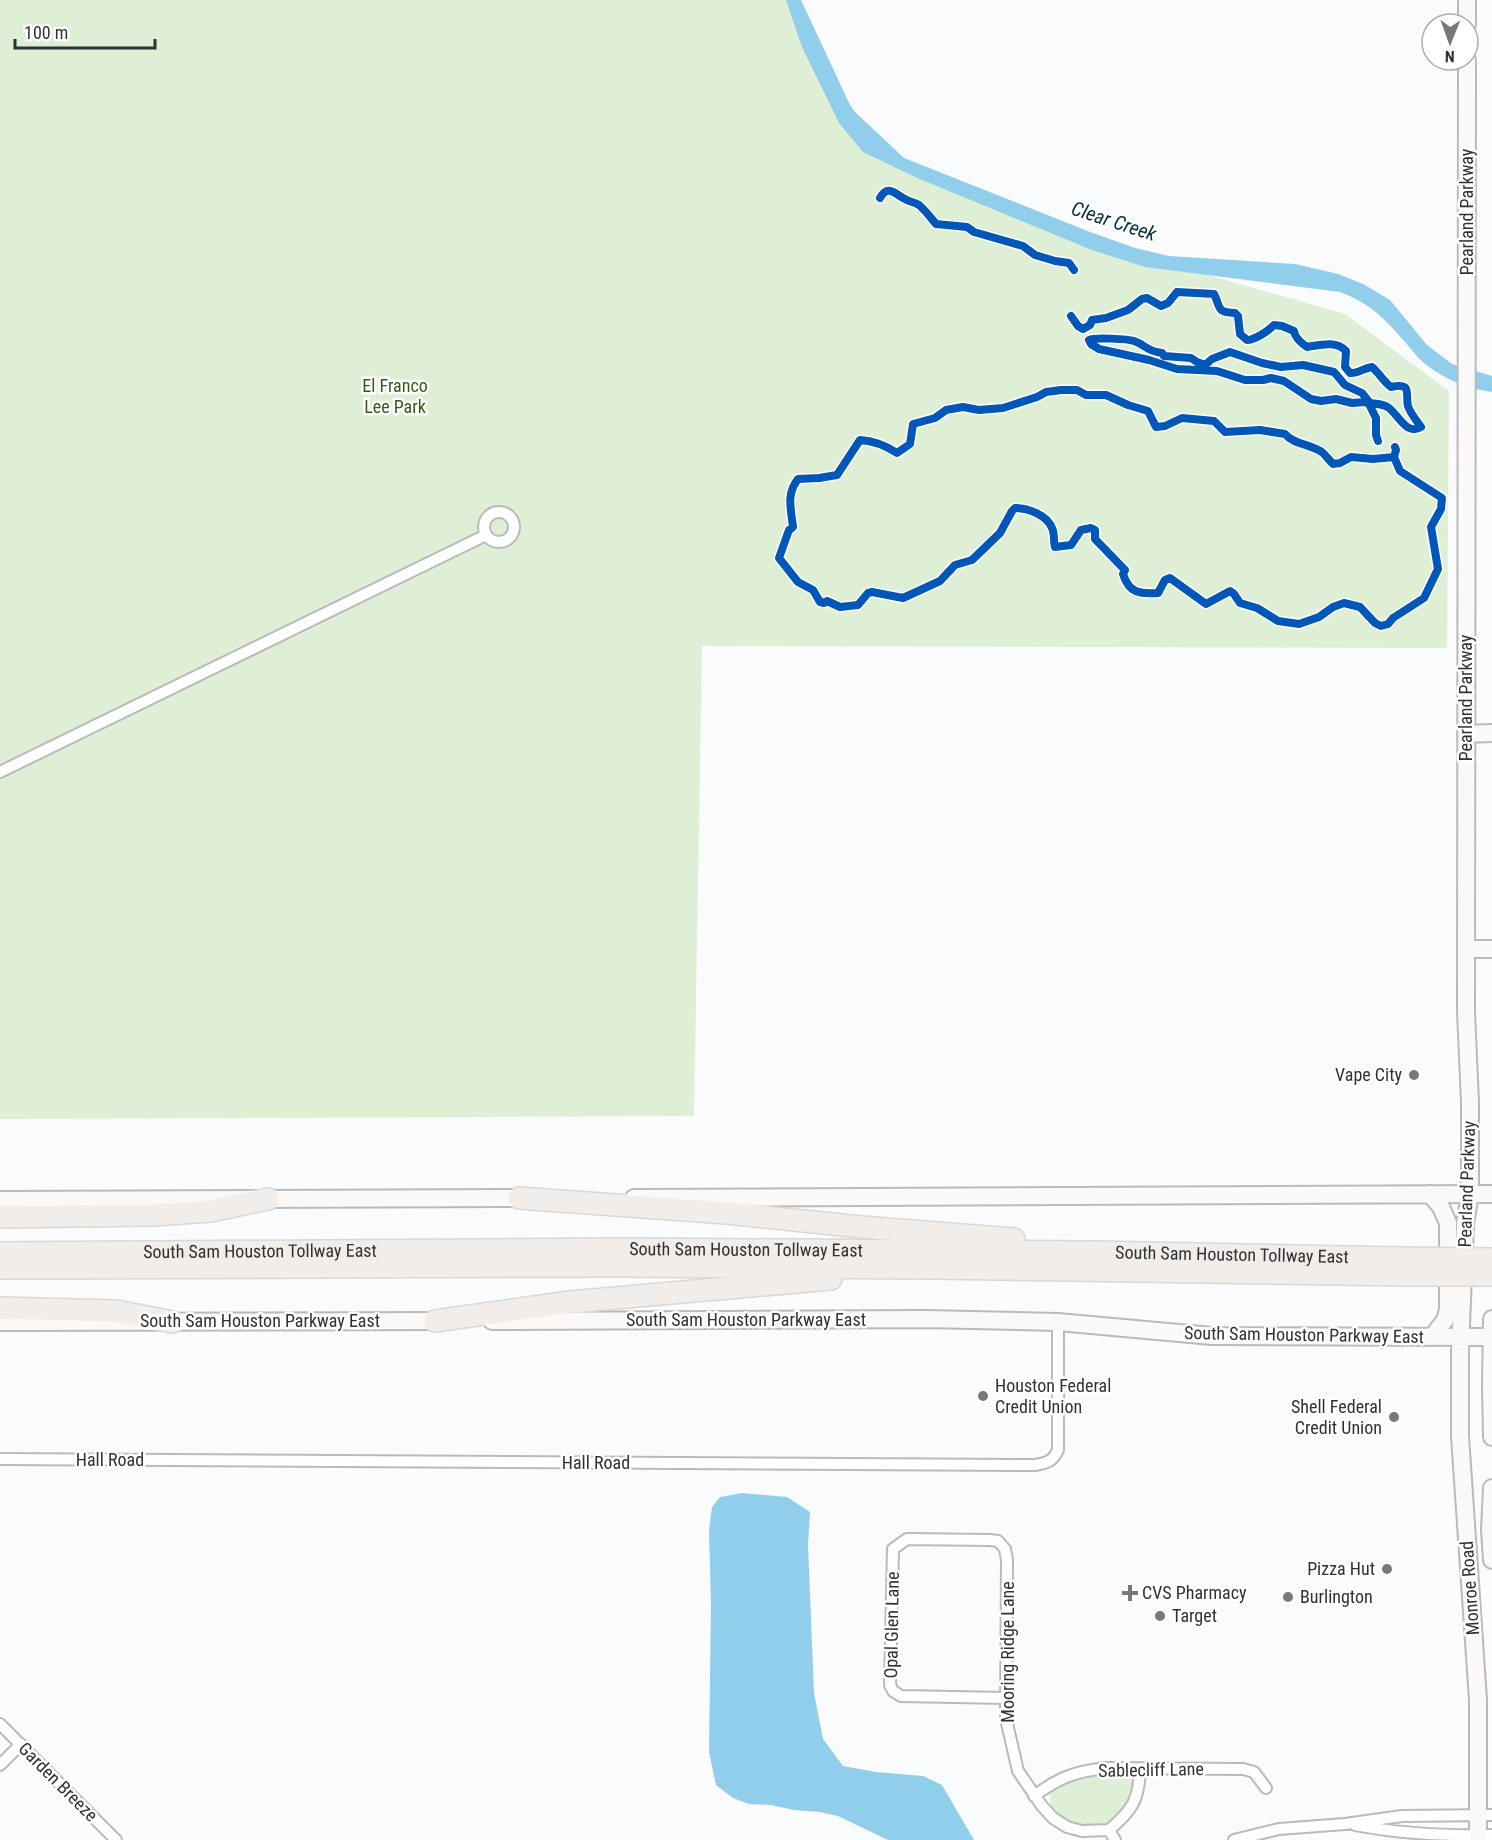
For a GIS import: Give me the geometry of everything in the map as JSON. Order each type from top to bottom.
[{"type":"highway","points":[[519,1198],[1047,1241],[1094,1252]]},
{"type":"highway","points":[[0,1216],[155,1215],[211,1211],[268,1199]]},
{"type":"highway","name":"South Sam Houston Tollway East","points":[[0,1253],[603,1249],[1094,1252],[1401,1267],[1492,1275]]},
{"type":"highway","name":"South Sam Houston Tollway East","points":[[0,1268],[1401,1267],[1492,1259]]},
{"type":"highway","points":[[435,1321],[570,1302],[776,1285],[932,1268]]},
{"type":"highway","points":[[0,1308],[116,1311],[173,1322]]},
{"type":"main road","name":"Pearland Parkway","points":[[1462,1336],[1465,1224],[1470,1194],[1470,1102],[1466,1012],[1467,72]]},
{"type":"main road","points":[[1466,734],[1492,733]]},
{"type":"main road","points":[[1466,950],[1492,949]]},
{"type":"main road","points":[[1430,1194],[1441,1208],[1448,1223],[1448,1310],[1445,1320],[1432,1337]]},
{"type":"main road","points":[[0,1200],[1492,1194]]},
{"type":"main road","name":"South Sam Houston Parkway East","points":[[0,1322],[925,1319],[1058,1322],[1212,1336],[1492,1337]]},
{"type":"main road","points":[[1492,1319],[1492,1437]]},
{"type":"main road","name":"Monroe Road","points":[[1462,1336],[1460,1436],[1466,1532],[1485,1700],[1483,1837]]},
{"type":"main road","name":"Monroe Road","points":[[1492,1488],[1490,1530],[1492,1560]]},
{"type":"main road","points":[[1466,1532],[1490,1530]]},
{"type":"street","points":[[0,772],[486,534]]},
{"type":"street","name":"Hall Road","points":[[0,1459],[1035,1465],[1047,1463],[1054,1458],[1058,1450],[1058,1322]]},
{"type":"street","name":"Mooring Ridge Lane","points":[[893,1549],[907,1539],[998,1541],[1005,1549],[1008,1560],[1006,1719],[1015,1763],[1034,1796],[1053,1818],[1067,1827],[1082,1831],[1109,1830]]},
{"type":"street","name":"Opal Glen Lane","points":[[893,1549],[890,1685],[893,1691],[901,1696],[1006,1698]]},
{"type":"street","name":"Garden Breeze","points":[[0,1724],[114,1839]]},
{"type":"street","points":[[0,1765],[21,1744]]},
{"type":"street","name":"Sablecliff Lane","points":[[1034,1796],[1063,1777],[1105,1768],[1244,1769],[1254,1772],[1266,1788]]},
{"type":"street","points":[[1115,1840],[1109,1830],[1132,1808],[1137,1796],[1140,1768]]},
{"type":"street","points":[[1234,1840],[1402,1816],[1485,1815]]},
{"type":"street","points":[[1345,1824],[1392,1832],[1483,1837]]},
{"type":"green space","name":"El Franco Lee Park","points":[[0,0],[792,0],[849,121],[912,168],[1138,255],[1345,314],[1449,391],[1447,648],[702,646],[694,1116],[0,1119]]},
{"type":"green space","points":[[1100,1775],[1128,1776],[1134,1785],[1130,1798],[1114,1819],[1087,1826],[1073,1823],[1053,1811],[1050,1802],[1051,1793],[1056,1789],[1080,1779]]},
{"type":"water","points":[[786,0],[801,0],[850,105],[904,158],[1135,248],[1169,256],[1295,264],[1338,274],[1363,284],[1390,300],[1427,345],[1452,364],[1492,376],[1492,392],[1475,389],[1442,376],[1425,364],[1376,312],[1340,292],[1145,267],[1092,250],[915,177],[863,152],[839,123],[802,47]]},
{"type":"water","points":[[742,1493],[787,1497],[810,1512],[808,1545],[814,1693],[823,1739],[843,1766],[876,1772],[923,1776],[942,1785],[974,1840],[888,1840],[838,1816],[771,1805],[749,1804],[733,1798],[716,1785],[709,1752],[711,1604],[709,1530],[712,1507],[720,1497]]},
{"type":"cycle path","points":[[880,198],[886,192],[892,191],[919,205],[936,224],[967,227],[974,232],[1023,246],[1035,255],[1069,263],[1074,270]]},
{"type":"cycle path","points":[[1071,316],[1083,329],[1090,325],[1092,320],[1106,318],[1128,310],[1142,299],[1147,298],[1161,306],[1168,303],[1177,292],[1214,294],[1221,310],[1235,313],[1238,316],[1240,334],[1247,340],[1261,335],[1274,325],[1282,326],[1294,331],[1307,347],[1338,345],[1346,351],[1345,367],[1350,373],[1372,367],[1391,387],[1403,386],[1407,390],[1409,409],[1421,427],[1416,429],[1407,427],[1389,408],[1370,403],[1362,393],[1345,385],[1334,372],[1303,365],[1281,367],[1230,352],[1212,359],[1205,365],[1191,358],[1164,356],[1162,353],[1131,340],[1104,338],[1089,340],[1099,349],[1177,369],[1217,371],[1245,380],[1271,378],[1284,381],[1311,399],[1365,402],[1369,404],[1376,418],[1378,441]]},
{"type":"cycle path","points":[[1394,457],[1400,471],[1442,498],[1441,509],[1431,527],[1438,569],[1424,598],[1393,618],[1388,624],[1381,626],[1375,623],[1360,607],[1344,603],[1333,607],[1319,617],[1299,624],[1278,621],[1257,608],[1240,603],[1230,591],[1206,604],[1170,578],[1165,580],[1158,593],[1136,591],[1125,580],[1123,574],[1125,570],[1095,539],[1095,530],[1091,528],[1081,530],[1071,545],[1055,547],[1050,523],[1037,513],[1020,508],[1012,511],[1000,533],[972,560],[955,565],[940,581],[903,598],[872,592],[868,593],[858,605],[840,607],[827,601],[820,602],[813,590],[798,582],[779,558],[789,530],[793,527],[791,496],[798,479],[837,475],[860,440],[880,444],[897,453],[910,444],[913,424],[935,418],[946,410],[963,407],[979,410],[1003,408],[1046,392],[1077,390],[1086,395],[1106,395],[1148,411],[1156,427],[1165,426],[1182,418],[1214,421],[1225,432],[1260,430],[1285,434],[1293,440],[1319,450],[1333,464],[1351,457],[1373,459],[1394,457],[1395,447]]},
{"type":"place","name":"Vape City","points":[[1414,1075]]},
{"type":"place","name":"Houston Federal Credit Union","points":[[983,1396]]},
{"type":"place","name":"Shell Federal Credit Union","points":[[1394,1417]]},
{"type":"place","name":"Pizza Hut","points":[[1387,1569]]},
{"type":"place","name":"CVS Pharmacy","points":[[1130,1593]]},
{"type":"place","name":"Burlington","points":[[1288,1597]]},
{"type":"place","name":"Target","points":[[1160,1616]]},
{"type":"water label","name":"Clear Creek","points":[[1114,221]]}]
